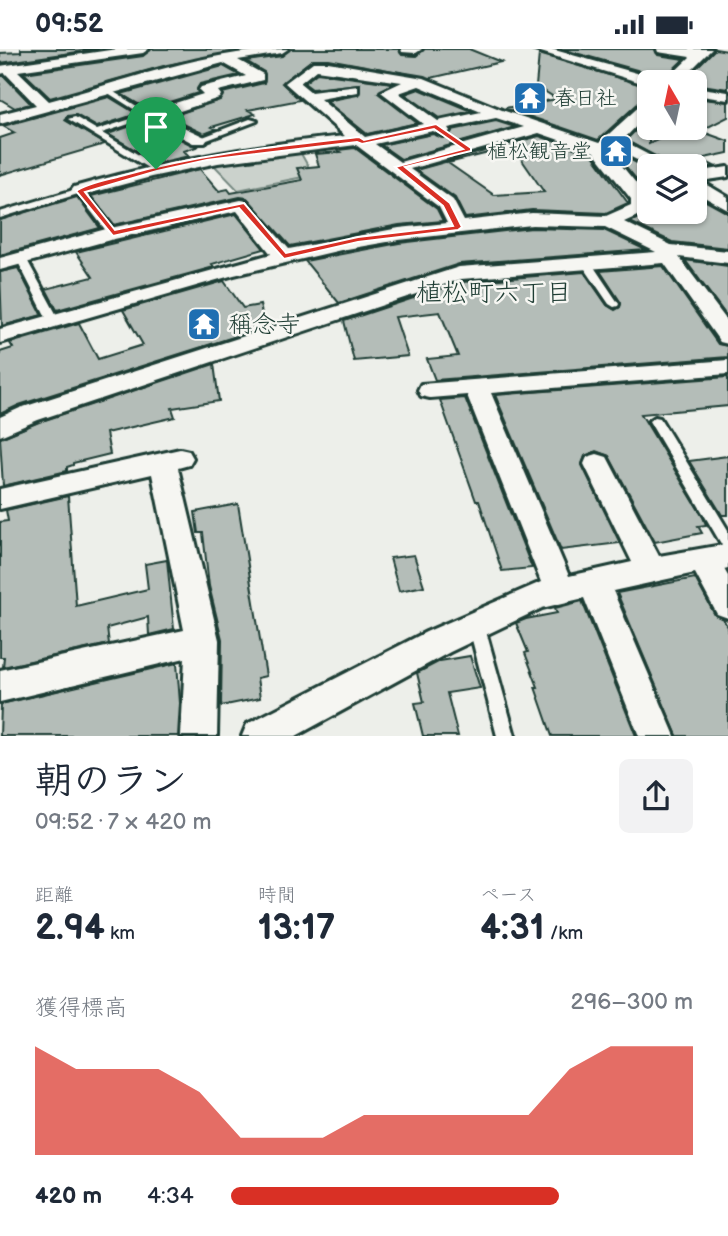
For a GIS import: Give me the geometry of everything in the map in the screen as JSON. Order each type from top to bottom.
[{"type":"street","points":[[4,70],[73,54],[143,49]]},
{"type":"street","points":[[149,116],[214,95],[206,90],[258,77],[203,49]]},
{"type":"street","points":[[407,49],[416,49]]},
{"type":"street","points":[[537,49],[637,77]]},
{"type":"street","points":[[663,49],[703,52]]},
{"type":"street","points":[[684,70],[703,52]]},
{"type":"street","points":[[0,119],[224,59],[287,55],[419,81],[538,128],[637,157]]},
{"type":"street","points":[[326,63],[292,83],[361,141],[447,204],[458,227]]},
{"type":"street","points":[[246,70],[265,68]]},
{"type":"street","points":[[4,70],[46,107]]},
{"type":"street","points":[[419,81],[388,92],[469,149]]},
{"type":"street","points":[[309,97],[353,89]]},
{"type":"street","points":[[707,92],[728,96]]},
{"type":"street","points":[[80,191],[156,169],[207,158],[361,141],[497,113]]},
{"type":"street","points":[[149,116],[199,140]]},
{"type":"street","points":[[606,146],[637,116]]},
{"type":"street","points":[[399,167],[538,128]]},
{"type":"street","points":[[0,336],[284,256],[358,239],[532,219],[609,222],[640,208],[640,199],[606,146]]},
{"type":"street","points":[[707,175],[728,172]]},
{"type":"street","points":[[707,192],[728,205]]},
{"type":"street","points":[[0,264],[113,234],[241,205],[284,256]]},
{"type":"street","points":[[609,222],[671,258],[728,273]]},
{"type":"street","points":[[0,427],[42,409],[459,273],[671,258],[728,257]]},
{"type":"street","points":[[671,258],[728,337]]},
{"type":"street","points":[[430,390],[728,367]]},
{"type":"street","points":[[476,387],[560,590]]},
{"type":"street","points":[[0,499],[172,460],[203,640],[199,736]]},
{"type":"street","points":[[597,464],[651,570]]},
{"type":"street","points":[[260,736],[475,624],[536,596],[720,553],[728,605]]},
{"type":"street","points":[[594,583],[657,736]]},
{"type":"street","points":[[0,686],[203,640]]},
{"type":"lane","points":[[107,90],[149,116]]},
{"type":"lane","points":[[96,133],[149,116]]},
{"type":"lane","points":[[72,119],[156,169]]},
{"type":"lane","points":[[199,140],[253,121]]},
{"type":"lane","points":[[0,215],[80,191],[113,234]]},
{"type":"lane","points":[[21,258],[54,321]]},
{"type":"lane","points":[[586,264],[614,305]]},
{"type":"lane","points":[[655,421],[720,553]]},
{"type":"lane","points":[[475,624],[506,736]]},
{"type":"shaded area","points":[[299,150],[313,175],[238,190],[211,162]]},
{"type":"building","points":[[21,49],[99,49],[0,63],[0,53],[21,52]]},
{"type":"building","points":[[151,49],[249,49],[167,65],[50,98],[24,73],[143,56]]},
{"type":"building","points":[[290,49],[399,49],[402,55],[416,56],[424,49],[469,49],[501,62],[431,78],[328,59],[313,59],[282,83],[300,100],[248,110],[255,114],[212,127],[217,129],[204,134],[169,117],[220,100],[222,93],[264,83],[264,72],[246,61],[282,56]]},
{"type":"building","points":[[561,49],[655,49],[658,55],[684,59],[672,70],[637,70]]},
{"type":"building","points":[[715,49],[728,51],[728,89],[707,86],[707,70],[694,70]]},
{"type":"building","points":[[539,54],[637,83],[637,105],[598,140],[505,108],[557,99],[536,86]]},
{"type":"building","points":[[223,66],[239,75],[200,84],[198,93],[147,109],[121,94]]},
{"type":"building","points":[[317,73],[393,83],[378,93],[417,123],[367,134],[326,101],[358,95],[360,84],[312,89],[304,83]]},
{"type":"building","points":[[0,76],[4,76],[31,104],[15,108],[0,99]]},
{"type":"building","points":[[419,89],[472,111],[439,118],[405,94]]},
{"type":"building","points":[[109,97],[137,114],[97,127],[76,115],[67,116],[65,120],[105,144],[0,175],[0,138],[15,133],[3,126]]},
{"type":"building","points":[[707,99],[728,102],[728,117],[707,128]]},
{"type":"building","points":[[145,121],[199,146],[184,151],[189,156],[158,163],[108,134]]},
{"type":"building","points":[[496,121],[515,127],[401,159],[381,145],[433,134],[443,138],[449,136],[452,130]]},
{"type":"building","points":[[637,129],[637,140],[649,140],[649,144],[657,140],[707,140],[707,134],[728,141],[728,153],[707,158],[707,154],[651,154],[626,140]]},
{"type":"building","points":[[539,136],[592,154],[628,203],[606,213],[532,210],[465,218],[455,198],[416,170]],"holes":[[[513,147],[544,192],[494,195],[448,163]]]},
{"type":"building","points":[[355,148],[437,209],[443,221],[399,225],[290,246],[247,198],[240,197],[114,225],[91,196],[200,169],[219,191],[228,189],[231,193],[302,180],[297,168],[319,166],[315,154]]},
{"type":"building","points":[[613,151],[637,163],[637,180]]},
{"type":"building","points":[[77,197],[100,228],[0,255],[0,220]]},
{"type":"building","points":[[707,202],[728,213],[728,248],[672,242],[630,222],[637,219],[637,224],[707,224]]},
{"type":"building","points":[[236,214],[264,249],[212,264],[214,267],[57,310],[46,289],[93,277],[76,252]]},
{"type":"building","points":[[532,228],[604,230],[646,250],[459,264],[339,303],[305,261],[399,243]]},
{"type":"building","points":[[685,260],[728,266],[728,318]]},
{"type":"building","points":[[663,266],[718,344],[728,346],[728,357],[435,380],[427,359],[458,356],[440,312],[395,317],[408,356],[354,361],[344,321],[462,282],[584,272],[607,305],[615,310],[621,303],[600,271]]},
{"type":"building","points":[[18,268],[42,315],[2,326],[0,272]]},
{"type":"building","points":[[224,281],[243,308],[260,305],[265,327],[19,405],[0,414],[0,352],[13,348],[10,343],[79,323],[98,359],[143,345],[123,310]]},
{"type":"building","points":[[214,364],[219,401],[172,408],[175,417],[106,433],[110,454],[73,463],[67,467],[67,471],[3,486],[0,438],[39,422]]},
{"type":"building","points":[[728,377],[728,406],[641,414],[703,517],[706,525],[698,526],[702,533],[655,542],[609,456],[596,451],[585,456],[582,465],[620,543],[561,550],[495,395]]},
{"type":"building","points":[[465,398],[532,568],[502,571],[479,501],[476,501],[440,400]]},
{"type":"building","points":[[728,456],[728,515],[722,515],[689,461]]},
{"type":"building","points":[[68,496],[76,606],[148,589],[145,564],[167,560],[174,629],[149,635],[148,617],[107,628],[109,644],[3,667],[4,657],[0,657],[0,522],[8,521],[6,510]]},
{"type":"building","points":[[238,504],[266,676],[257,678],[260,698],[221,706],[222,639],[209,586],[203,533],[198,533],[195,512]]},
{"type":"building","points":[[414,555],[424,586],[399,591],[390,558]]},
{"type":"building","points":[[695,578],[715,615],[723,619],[728,627],[728,736],[677,736],[617,593]]},
{"type":"building","points":[[582,601],[636,736],[552,736],[525,653],[528,652],[516,623],[557,613],[555,608]]},
{"type":"building","points":[[470,656],[480,688],[447,693],[458,736],[423,736],[415,703],[424,702],[417,673],[440,661]]},
{"type":"building","points":[[177,663],[180,703],[178,736],[0,736],[1,704]]},
{"type":"place","name":"春日社","points":[[530,98]]},
{"type":"place","name":"植松観音堂","points":[[616,151]]},
{"type":"place","name":"稱念寺","points":[[204,324]]},
{"type":"district","name":"植松町六丁目","points":[[494,292]]},
{"type":"route","points":[[436,126],[469,149],[399,167],[447,204],[458,227],[358,239],[284,256],[241,205],[113,234],[80,191],[156,169],[207,158],[299,146],[359,140],[362,142],[436,126]]}]
